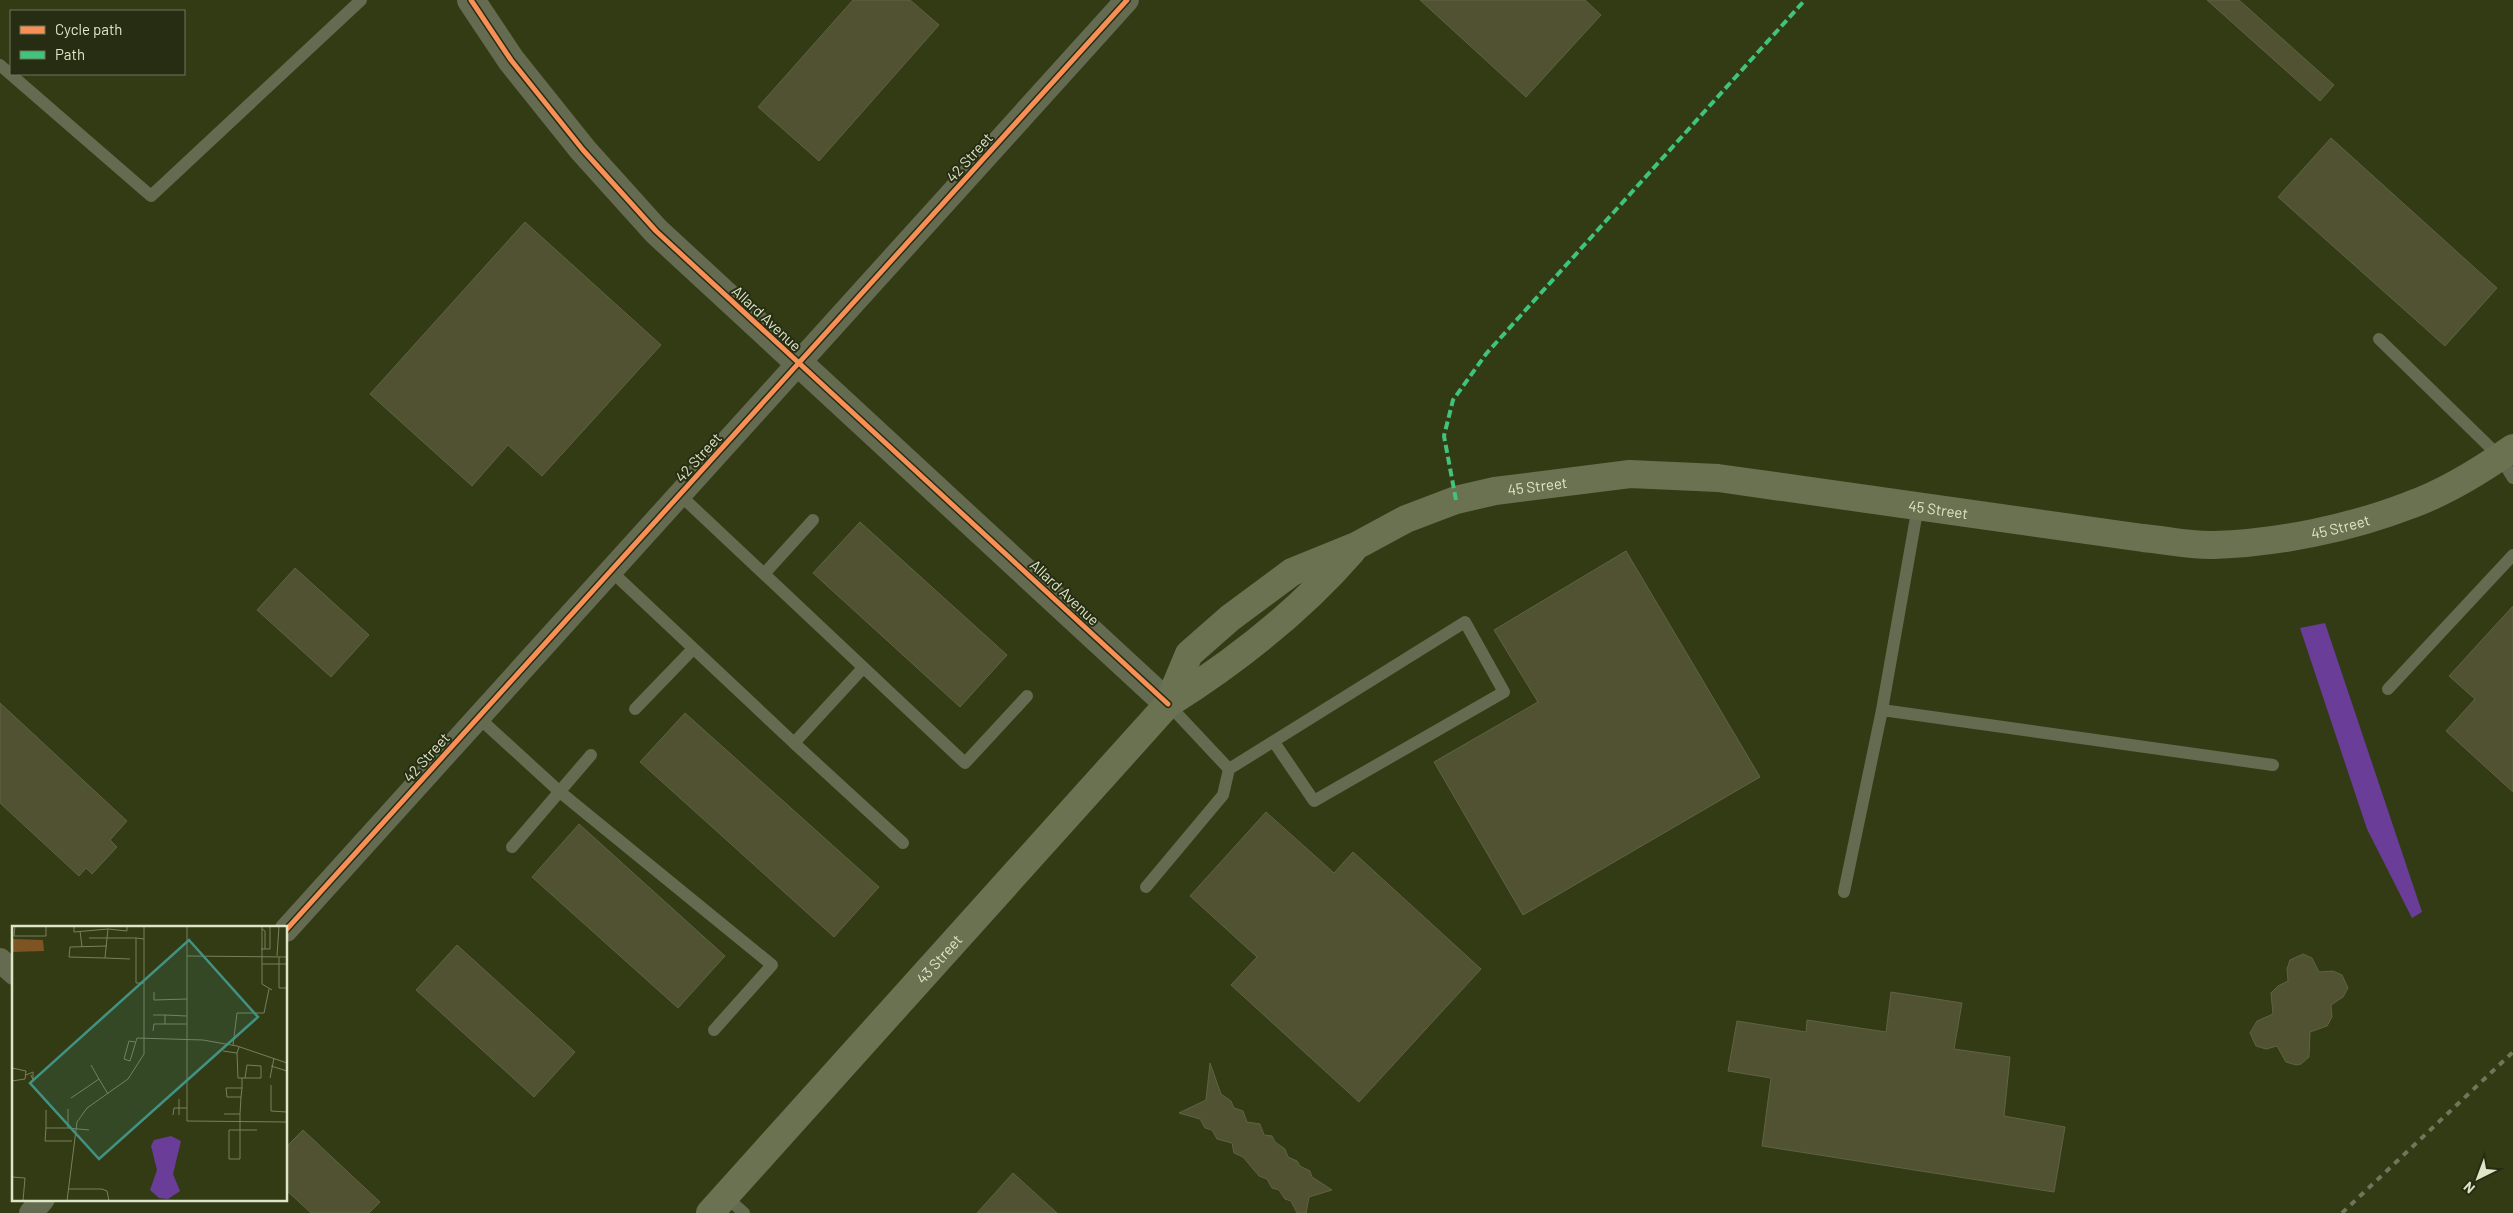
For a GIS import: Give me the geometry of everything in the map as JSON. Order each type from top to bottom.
[{"type":"main road","name":"45 Street","points":[[1168,704],[1190,654],[1230,618],[1292,572],[1356,546],[1406,519],[1456,500],[1495,491],[1630,474],[1718,478],[2142,538],[2213,545],[2281,538],[2342,526],[2412,505],[2509,461]]},
{"type":"main road","name":"43 Street","points":[[726,1208],[1168,704]]},
{"type":"street","name":"Allard Avenue","points":[[472,0],[510,60],[584,150],[656,231],[1168,704]]},
{"type":"street","name":"42 Street","points":[[288,928],[799,365],[1127,0]]},
{"type":"street","points":[[0,960],[12,971]]},
{"type":"street","points":[[30,1213],[42,1200]]},
{"type":"lane","points":[[12,75],[152,196],[361,0]]},
{"type":"lane","points":[[0,65],[10,74]]},
{"type":"lane","points":[[2379,339],[2509,461]]},
{"type":"lane","points":[[680,495],[965,763],[1027,696]]},
{"type":"lane","points":[[1844,892],[1882,710],[1918,506]]},
{"type":"lane","points":[[764,574],[813,520]]},
{"type":"lane","points":[[2388,689],[2513,556]]},
{"type":"lane","points":[[611,571],[692,650],[903,843]]},
{"type":"lane","points":[[1146,887],[1223,795],[1229,769],[1465,622],[1504,692],[1314,801],[1274,742]]},
{"type":"lane","points":[[635,709],[692,650]]},
{"type":"lane","points":[[794,743],[863,668]]},
{"type":"lane","points":[[1168,704],[1229,769]]},
{"type":"lane","points":[[1882,710],[2273,765]]},
{"type":"lane","points":[[478,718],[560,792],[772,965],[714,1030]]},
{"type":"lane","points":[[512,846],[591,756]]},
{"type":"shaded area","points":[[2325,623],[2422,912],[2412,918],[2367,829],[2300,628]]},
{"type":"building","points":[[853,0],[910,0],[939,25],[819,161],[758,107]]},
{"type":"building","points":[[1420,0],[1585,0],[1601,15],[1526,97]]},
{"type":"building","points":[[2207,0],[2239,0],[2334,85],[2320,101]]},
{"type":"building","points":[[2331,138],[2497,288],[2445,346],[2278,197]]},
{"type":"building","points":[[525,222],[661,345],[542,476],[508,445],[472,486],[370,394]]},
{"type":"building","points":[[860,522],[1007,655],[960,707],[813,573]]},
{"type":"building","points":[[1626,551],[1760,777],[1523,915],[1434,762],[1538,702],[1494,630]]},
{"type":"building","points":[[295,568],[369,635],[331,677],[257,610]]},
{"type":"building","points":[[2513,606],[2513,792],[2446,731],[2475,699],[2449,676]]},
{"type":"building","points":[[0,703],[127,821],[110,840],[117,847],[92,874],[86,868],[79,876],[0,803]]},
{"type":"building","points":[[685,713],[879,887],[834,937],[640,762]]},
{"type":"building","points":[[1266,812],[1334,873],[1353,852],[1481,969],[1359,1102],[1231,985],[1257,957],[1190,896]]},
{"type":"building","points":[[579,824],[725,956],[678,1008],[532,877]]},
{"type":"building","points":[[457,945],[575,1052],[534,1097],[416,990]]},
{"type":"building","points":[[2303,954],[2312,958],[2319,972],[2333,971],[2342,975],[2348,988],[2343,997],[2331,1005],[2332,1017],[2327,1026],[2310,1032],[2309,1057],[2301,1064],[2296,1065],[2286,1062],[2277,1046],[2266,1049],[2256,1046],[2250,1033],[2257,1021],[2273,1014],[2271,993],[2278,986],[2288,981],[2287,969],[2290,960]]},
{"type":"building","points":[[1891,992],[1962,1003],[1954,1049],[2010,1057],[2004,1116],[2065,1127],[2054,1192],[1762,1146],[1771,1078],[1728,1071],[1737,1021],[1806,1032],[1807,1020],[1886,1032]]},
{"type":"building","points":[[1210,1063],[1221,1094],[1231,1101],[1234,1108],[1243,1111],[1247,1122],[1260,1124],[1264,1135],[1272,1136],[1275,1142],[1285,1149],[1288,1157],[1297,1161],[1300,1166],[1310,1171],[1312,1177],[1332,1190],[1309,1197],[1306,1213],[1297,1213],[1291,1201],[1285,1199],[1279,1190],[1272,1188],[1267,1179],[1259,1176],[1243,1157],[1234,1153],[1232,1143],[1217,1139],[1212,1130],[1205,1128],[1200,1119],[1179,1113],[1206,1100]]},
{"type":"building","points":[[303,1130],[380,1202],[369,1213],[311,1213],[288,1192],[288,1145]]},
{"type":"building","points":[[1013,1173],[1057,1213],[977,1213]]},
{"type":"railway","points":[[2342,1213],[2513,1052]]},
{"type":"marked path","points":[[1456,500],[1444,436],[1453,400],[1486,354],[1805,0]]},
{"type":"cycle path","points":[[471,0],[511,60],[583,150],[656,231],[1168,704]]},
{"type":"cycle path","points":[[288,928],[1127,0]]}]
